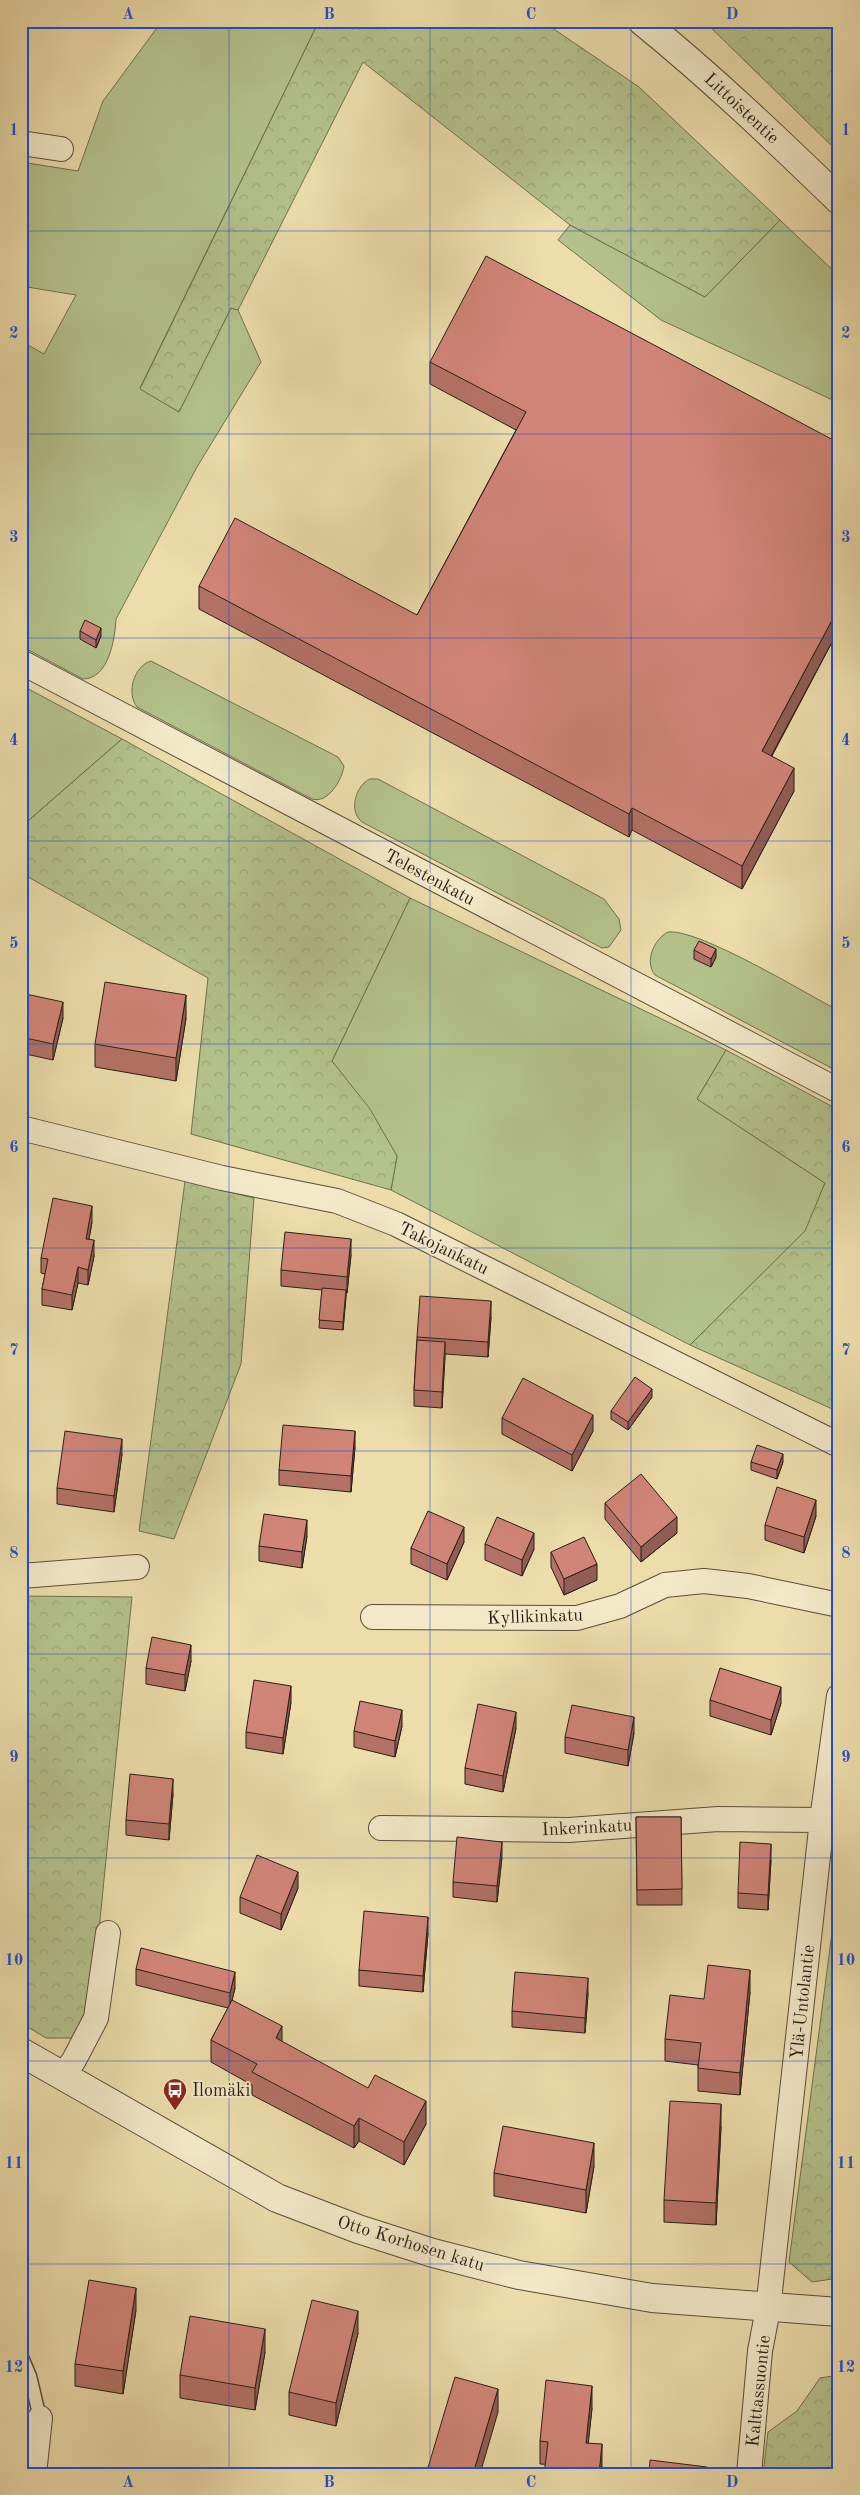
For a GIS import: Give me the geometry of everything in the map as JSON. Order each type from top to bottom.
[{"type":"street","name":"Littoistentie","points":[[642,21],[684,55],[765,128],[839,200]]},
{"type":"street","points":[[21,143],[61,149]]},
{"type":"street","name":"Telestenkatu","points":[[21,662],[839,1091]]},
{"type":"street","name":"Takojankatu","points":[[21,1128],[222,1178],[337,1201],[396,1224],[839,1445]]},
{"type":"street","points":[[21,1576],[137,1567]]},
{"type":"street","name":"Kyllikinkatu","points":[[372,1617],[576,1618],[620,1606],[666,1584],[704,1581],[748,1586],[839,1605]]},
{"type":"street","name":"Ylä-Untolantie","points":[[768,2309],[822,1820],[839,1696]]},
{"type":"street","name":"Inkerinkatu","points":[[381,1828],[569,1830],[718,1819],[822,1820]]},
{"type":"street","points":[[63,2076],[74,2060],[96,2018],[108,1933]]},
{"type":"street","name":"Otto Korhosen katu","points":[[21,2052],[277,2198],[358,2229],[433,2253],[519,2275],[652,2298],[768,2309],[839,2312]]},
{"type":"street","name":"Kalttassuontie","points":[[749,2474],[760,2351],[768,2309]]},
{"type":"street","points":[[34,2474],[29,2445],[40,2418]]},
{"type":"lane","points":[[21,2355],[30,2376],[40,2418]]},
{"type":"green space","points":[[162,21],[319,21],[140,388],[179,412],[231,308],[238,310],[261,362],[197,467],[116,619],[112,646],[105,665],[92,677],[83,679],[21,646],[21,353],[26,344],[44,354],[76,295],[21,286],[21,162],[78,171],[103,101]]},
{"type":"green space","points":[[319,21],[542,21],[639,87],[780,220],[705,297],[570,225],[363,62],[238,310],[231,308],[179,412],[140,389]]},
{"type":"green space","points":[[704,21],[839,21],[839,153]]},
{"type":"green space","points":[[780,220],[839,276],[839,403],[661,320],[558,240],[570,225],[705,297]]},
{"type":"green space","points":[[151,661],[338,757],[344,766],[343,772],[333,790],[323,798],[318,800],[312,799],[137,707],[132,695],[136,674],[140,668]]},
{"type":"green space","points":[[21,685],[122,739],[21,827]]},
{"type":"green space","points":[[122,739],[410,898],[332,1061],[370,1109],[397,1156],[391,1190],[191,1134],[208,978],[21,873],[21,827]]},
{"type":"green space","points":[[370,779],[378,779],[604,899],[619,919],[621,930],[609,947],[602,948],[362,822],[355,811],[356,799],[361,787]]},
{"type":"green space","points":[[410,898],[726,1050],[697,1099],[825,1183],[806,1231],[690,1345],[391,1190],[397,1156],[332,1061]]},
{"type":"green space","points":[[668,932],[703,940],[727,951],[779,977],[839,1011],[839,1072],[655,975],[650,964],[652,951],[663,935]]},
{"type":"green space","points":[[726,1050],[839,1110],[839,1412],[690,1345],[805,1231],[825,1183],[697,1099]]},
{"type":"green space","points":[[185,1181],[254,1198],[241,1364],[174,1539],[139,1531]]},
{"type":"green space","points":[[21,1596],[132,1597],[99,1930],[85,2023],[72,2038],[46,2038],[21,2023]]},
{"type":"green space","points":[[839,1879],[839,2278],[812,2282],[789,2262]]},
{"type":"green space","points":[[839,2375],[839,2474],[763,2474],[768,2432],[797,2411],[820,2378]]},
{"type":"building","points":[[486,256],[839,443],[839,607],[762,751],[794,768],[742,866],[632,808],[629,814],[199,586],[235,518],[417,615],[526,412],[430,362]]},
{"type":"building","points":[[85,620],[101,628],[96,640],[80,631]]},
{"type":"building","points":[[699,941],[716,949],[711,959],[694,950]]},
{"type":"building","points":[[105,982],[186,995],[176,1058],[95,1044]]},
{"type":"building","points":[[21,993],[63,1002],[53,1044],[21,1037]]},
{"type":"building","points":[[53,1198],[92,1206],[86,1239],[94,1240],[88,1270],[78,1267],[72,1295],[42,1289],[48,1259],[41,1258]]},
{"type":"building","points":[[285,1232],[351,1239],[347,1277],[281,1270]]},
{"type":"building","points":[[322,1288],[346,1290],[343,1322],[319,1320]]},
{"type":"building","points":[[420,1296],[491,1301],[488,1342],[417,1337]]},
{"type":"building","points":[[417,1340],[445,1342],[442,1392],[414,1390]]},
{"type":"building","points":[[635,1377],[652,1389],[628,1422],[611,1411]]},
{"type":"building","points":[[523,1378],[593,1415],[572,1455],[502,1418]]},
{"type":"building","points":[[283,1425],[355,1431],[351,1476],[279,1470]]},
{"type":"building","points":[[65,1431],[122,1439],[114,1496],[57,1488]]},
{"type":"building","points":[[757,1445],[783,1454],[777,1470],[751,1462]]},
{"type":"building","points":[[641,1474],[677,1517],[641,1547],[605,1503]]},
{"type":"building","points":[[777,1487],[816,1500],[804,1537],[765,1525]]},
{"type":"building","points":[[428,1511],[464,1527],[447,1564],[411,1548]]},
{"type":"building","points":[[264,1514],[307,1520],[302,1552],[259,1546]]},
{"type":"building","points":[[497,1517],[534,1533],[522,1560],[485,1544]]},
{"type":"building","points":[[584,1537],[597,1564],[564,1579],[551,1552]]},
{"type":"building","points":[[152,1637],[191,1645],[185,1675],[146,1668]]},
{"type":"building","points":[[720,1668],[781,1687],[771,1720],[710,1700]]},
{"type":"building","points":[[254,1680],[291,1686],[283,1738],[246,1732]]},
{"type":"building","points":[[360,1701],[402,1710],[395,1741],[354,1731]]},
{"type":"building","points":[[478,1704],[516,1712],[503,1776],[465,1768]]},
{"type":"building","points":[[572,1705],[634,1717],[628,1750],[565,1737]]},
{"type":"building","points":[[130,1774],[173,1779],[169,1824],[126,1820]]},
{"type":"building","points":[[636,1817],[681,1817],[682,1889],[637,1890]]},
{"type":"building","points":[[457,1837],[502,1842],[497,1886],[453,1882]]},
{"type":"building","points":[[740,1842],[771,1844],[768,1895],[738,1893]]},
{"type":"building","points":[[257,1855],[298,1872],[281,1914],[240,1897]]},
{"type":"building","points":[[364,1911],[428,1917],[423,1976],[359,1970]]},
{"type":"building","points":[[141,1948],[235,1972],[230,1993],[136,1969]]},
{"type":"building","points":[[708,1965],[750,1970],[740,2073],[698,2068],[701,2043],[665,2039],[670,1995],[704,1999]]},
{"type":"building","points":[[515,1972],[588,1978],[585,2018],[512,2011]]},
{"type":"building","points":[[232,2000],[282,2026],[276,2038],[368,2088],[375,2075],[426,2101],[404,2142],[359,2118],[354,2126],[252,2072],[257,2064],[211,2040]]},
{"type":"building","points":[[670,2101],[721,2104],[716,2203],[664,2200]]},
{"type":"building","points":[[503,2126],[594,2143],[586,2190],[494,2173]]},
{"type":"building","points":[[89,2280],[136,2288],[123,2371],[75,2364]]},
{"type":"building","points":[[312,2300],[358,2311],[336,2403],[289,2392]]},
{"type":"building","points":[[190,2316],[265,2329],[255,2388],[180,2375]]},
{"type":"building","points":[[455,2377],[498,2389],[473,2474],[435,2474],[427,2471]]},
{"type":"building","points":[[546,2380],[592,2386],[586,2443],[602,2444],[599,2474],[544,2474],[548,2442],[540,2441]]},
{"type":"building","points":[[650,2460],[707,2467],[706,2474],[649,2474]]},
{"type":"place","name":"Ilomäki","points":[[175,2111]]}]
